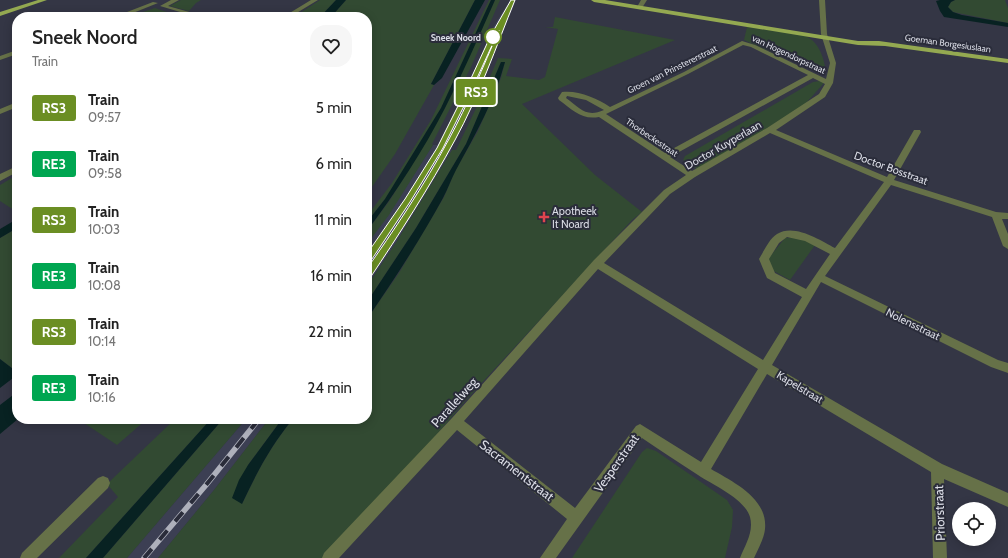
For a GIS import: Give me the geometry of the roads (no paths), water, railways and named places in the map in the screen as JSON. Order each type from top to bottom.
[{"type":"main road","points":[[1,13],[44,0]]},
{"type":"main road","name":"Goeman Borgesiuslaan","points":[[594,0],[825,36],[858,43],[885,44],[1008,61]]},
{"type":"street","points":[[143,0],[179,12]]},
{"type":"street","points":[[163,6],[176,0]]},
{"type":"street","points":[[295,12],[315,0]]},
{"type":"street","points":[[640,7],[644,0]]},
{"type":"street","name":"Doctor Kuyperlaan","points":[[597,263],[667,192],[692,175],[770,130],[822,95],[829,83],[834,63],[825,36],[822,0]]},
{"type":"street","points":[[130,12],[155,3]]},
{"type":"street","name":"van Hogendorpstraat","points":[[742,43],[753,46],[829,83]]},
{"type":"street","name":"Groen van Prinstererstraat","points":[[609,110],[686,73],[742,43]]},
{"type":"street","points":[[0,58],[12,54]]},
{"type":"street","name":"Doctor Kuyperlaan","points":[[664,157],[814,75]]},
{"type":"street","name":"Thorbeckestraat","points":[[565,94],[572,94],[603,105],[609,110],[600,114],[590,116],[583,114],[562,98],[565,94]]},
{"type":"street","points":[[0,112],[12,106]]},
{"type":"street","name":"Thorbeckestraat","points":[[600,114],[692,175]]},
{"type":"street","name":"Doctor Bosstraat","points":[[770,130],[889,181],[996,215],[1008,216]]},
{"type":"street","points":[[747,558],[759,527],[756,510],[744,497],[703,471],[819,277],[889,181],[917,132]]},
{"type":"street","points":[[0,178],[12,172]]},
{"type":"street","points":[[996,215],[1008,246]]},
{"type":"street","points":[[808,295],[771,274],[764,259],[781,235],[788,234],[798,234],[836,253]]},
{"type":"street","name":"Kapelstraat","points":[[597,263],[765,367],[937,468],[1008,500]]},
{"type":"street","name":"Parallelweg","points":[[329,558],[456,422],[597,263]]},
{"type":"street","name":"Nolensstraat","points":[[819,277],[995,364],[1008,368]]},
{"type":"street","name":"Sacramentstraat","points":[[456,422],[577,518]]},
{"type":"street","name":"Vesperstraat","points":[[547,558],[640,430],[703,471]]},
{"type":"street","name":"Priorstraat","points":[[937,468],[940,558]]},
{"type":"street","points":[[26,558],[103,483]]},
{"type":"railway","points":[[473,97],[513,0]]},
{"type":"railway","points":[[466,97],[487,50]]},
{"type":"railway","points":[[396,217],[437,153],[466,96]]},
{"type":"railway","points":[[407,217],[438,166],[474,96]]},
{"type":"railway","points":[[372,253],[397,216]]},
{"type":"railway","points":[[372,268],[408,216]]},
{"type":"railway","points":[[144,558],[255,424]]},
{"type":"train","name":"RS3","points":[[372,253],[408,201],[440,148],[474,80],[493,35],[513,0],[471,102],[452,139],[406,218],[372,268]]},
{"type":"place","name":"Sneek Noord","points":[[493,37]]},
{"type":"place","name":"Apotheek It Noard","points":[[544,217]]}]
